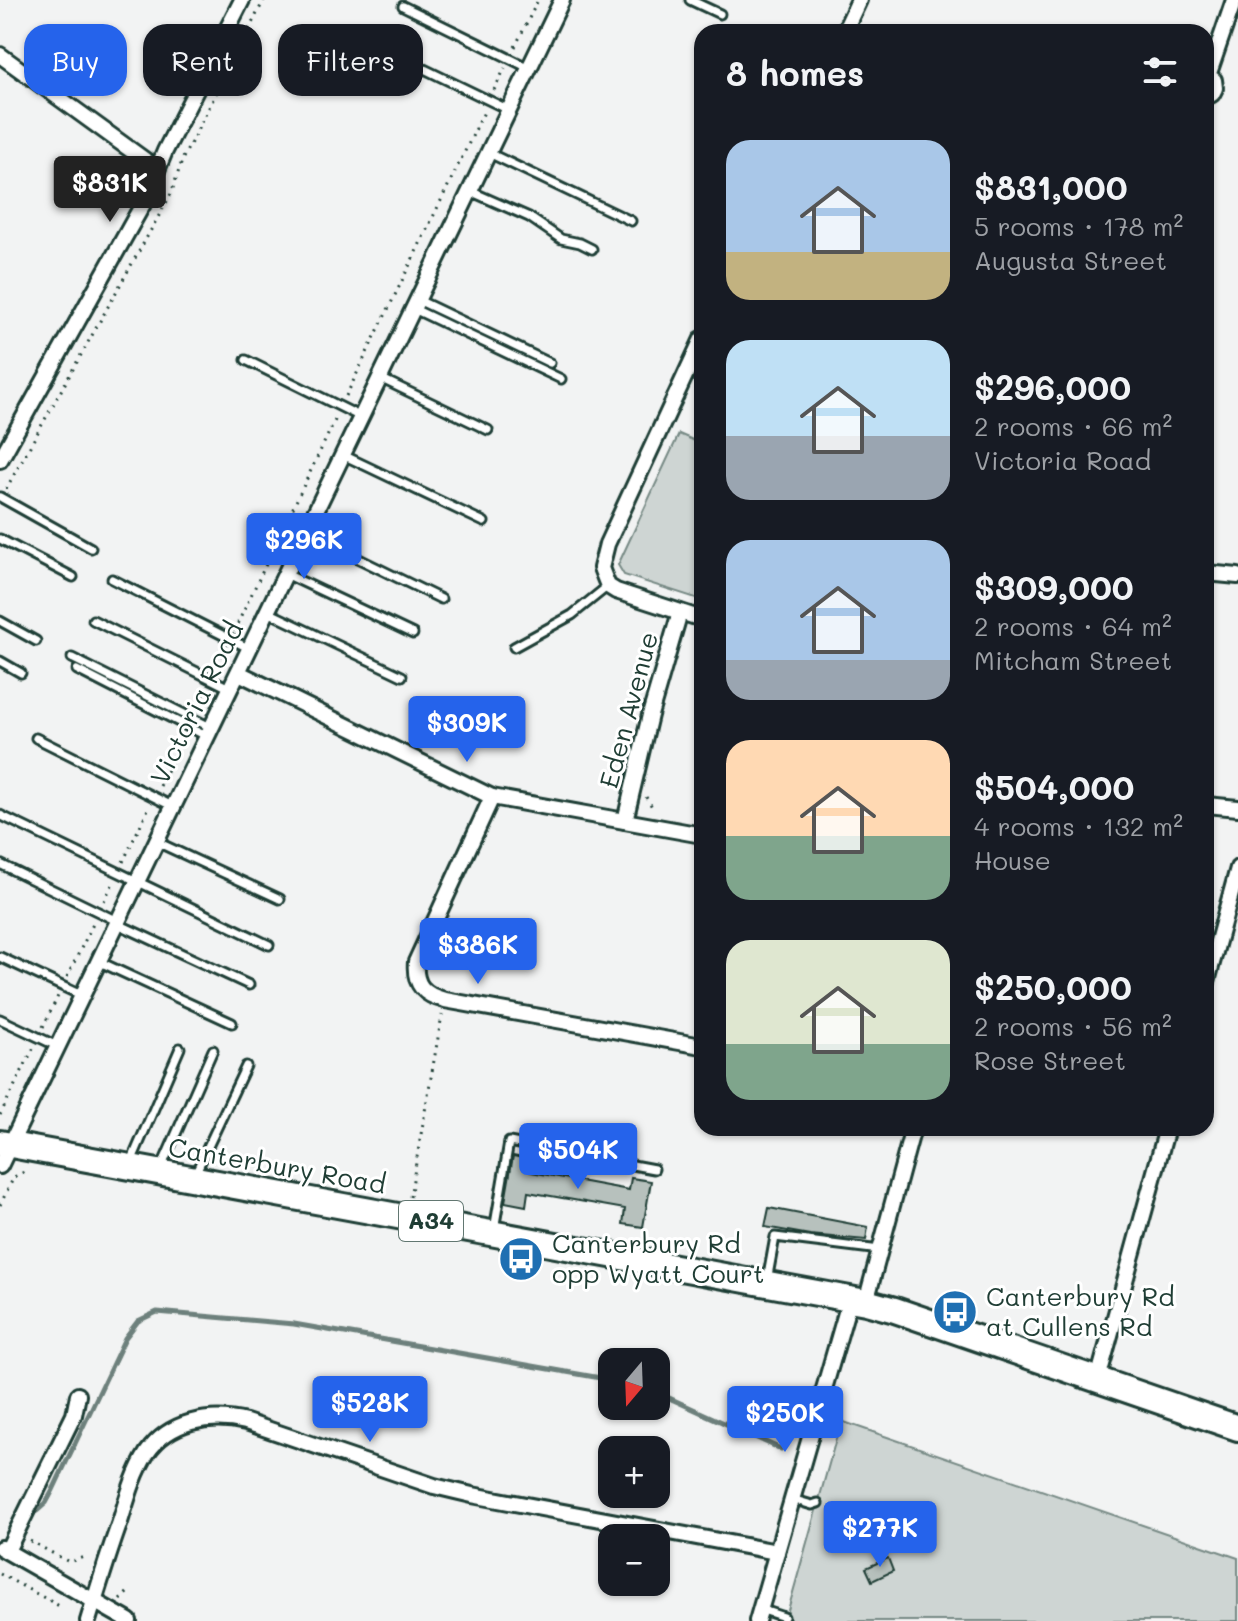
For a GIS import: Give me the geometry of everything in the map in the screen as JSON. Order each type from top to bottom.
[{"type":"highway","name":"Canterbury Road","points":[[4,1151],[159,1173],[858,1301],[895,1310],[1238,1428]]},
{"type":"street","points":[[0,460],[143,204],[157,169],[242,0]]},
{"type":"street","name":"Victoria Road","points":[[4,1151],[59,1047],[562,0]]},
{"type":"street","points":[[848,24],[859,0]]},
{"type":"street","points":[[1214,56],[1234,0]]},
{"type":"street","points":[[0,55],[157,169]]},
{"type":"street","points":[[694,356],[607,544],[601,568],[608,586],[694,616]]},
{"type":"street","points":[[1214,574],[1238,576]]},
{"type":"street","name":"Eden Avenue","points":[[625,821],[650,715],[680,612]]},
{"type":"street","points":[[239,673],[492,797],[694,834]]},
{"type":"street","points":[[492,797],[416,962],[417,983],[423,991],[445,1000],[694,1045]]},
{"type":"street","points":[[1214,806],[1238,808]]},
{"type":"street","points":[[1214,956],[1238,868]]},
{"type":"street","points":[[759,1615],[792,1499],[858,1301],[880,1250],[911,1136]]},
{"type":"street","points":[[1098,1379],[1165,1136]]},
{"type":"street","points":[[78,1395],[74,1415],[17,1531],[3,1550],[129,1621]]},
{"type":"street","points":[[88,1621],[125,1505],[147,1454],[155,1444],[181,1426],[215,1417],[246,1422],[434,1486],[777,1552]]},
{"type":"lane","points":[[690,0],[720,14]]},
{"type":"lane","points":[[403,6],[529,68]]},
{"type":"lane","points":[[423,69],[509,110]]},
{"type":"lane","points":[[488,152],[631,221]]},
{"type":"lane","points":[[470,191],[529,217],[561,239],[592,249]]},
{"type":"lane","points":[[416,304],[550,363]]},
{"type":"lane","points":[[416,304],[561,379]]},
{"type":"lane","points":[[246,360],[361,417]]},
{"type":"lane","points":[[380,378],[488,430]]},
{"type":"lane","points":[[343,455],[484,522]]},
{"type":"lane","points":[[0,497],[91,548]]},
{"type":"lane","points":[[306,533],[441,599]]},
{"type":"lane","points":[[0,539],[73,577]]},
{"type":"lane","points":[[286,574],[413,634]]},
{"type":"lane","points":[[112,579],[250,649]]},
{"type":"lane","points":[[514,647],[572,615],[608,586]]},
{"type":"lane","points":[[268,612],[402,676]]},
{"type":"lane","points":[[93,620],[231,689]]},
{"type":"lane","points":[[0,621],[36,641]]},
{"type":"lane","points":[[72,658],[192,718],[210,733]]},
{"type":"lane","points":[[0,661],[21,673]]},
{"type":"lane","points":[[77,670],[188,727],[210,733]]},
{"type":"lane","points":[[36,738],[174,807]]},
{"type":"lane","points":[[0,815],[269,945]]},
{"type":"lane","points":[[157,842],[280,899]]},
{"type":"lane","points":[[0,864],[249,985]]},
{"type":"lane","points":[[0,957],[83,996]]},
{"type":"lane","points":[[100,962],[232,1023]]},
{"type":"lane","points":[[0,1019],[59,1047]]},
{"type":"lane","points":[[128,1168],[180,1048]]},
{"type":"lane","points":[[159,1173],[213,1050]]},
{"type":"lane","points":[[193,1180],[246,1066]]},
{"type":"lane","points":[[494,1232],[509,1142],[654,1169]]},
{"type":"lane","points":[[766,1283],[775,1237],[880,1250]]},
{"type":"lane","points":[[792,1499],[812,1505],[818,1503]]},
{"type":"lane","points":[[759,1615],[784,1617]]},
{"type":"path","points":[[192,718],[538,0]]},
{"type":"path","points":[[0,1115],[188,727]]},
{"type":"path","points":[[648,787],[645,798],[653,810],[665,812]]},
{"type":"path","points":[[410,1199],[445,1000]]},
{"type":"path","points":[[0,1205],[14,1177],[26,1171]]},
{"type":"path","points":[[17,1531],[63,1560],[75,1562],[84,1557]]},
{"type":"path","points":[[0,1574],[63,1608]]},
{"type":"path","points":[[120,1600],[128,1592]]},
{"type":"shaded area","points":[[679,434],[694,441],[694,597],[624,575],[618,565]]},
{"type":"shaded area","points":[[841,1421],[1238,1558],[1238,1621],[785,1621]]},
{"type":"building","points":[[513,1156],[533,1160],[531,1172],[629,1190],[631,1178],[651,1181],[643,1227],[623,1224],[625,1209],[528,1192],[526,1206],[505,1202]]},
{"type":"building","points":[[769,1208],[868,1227],[866,1240],[765,1227]]},
{"type":"building","points":[[888,1558],[893,1571],[872,1581],[866,1568]]},
{"type":"waterway","points":[[37,1511],[53,1490],[125,1338],[138,1321],[157,1312],[294,1324],[598,1378]]},
{"type":"waterway","points":[[670,1398],[781,1449]]},
{"type":"place","name":"Canterbury Rd opp Wyatt Court","points":[[521,1259]]},
{"type":"place","name":"Canterbury Rd at Cullens Rd","points":[[955,1312]]}]
